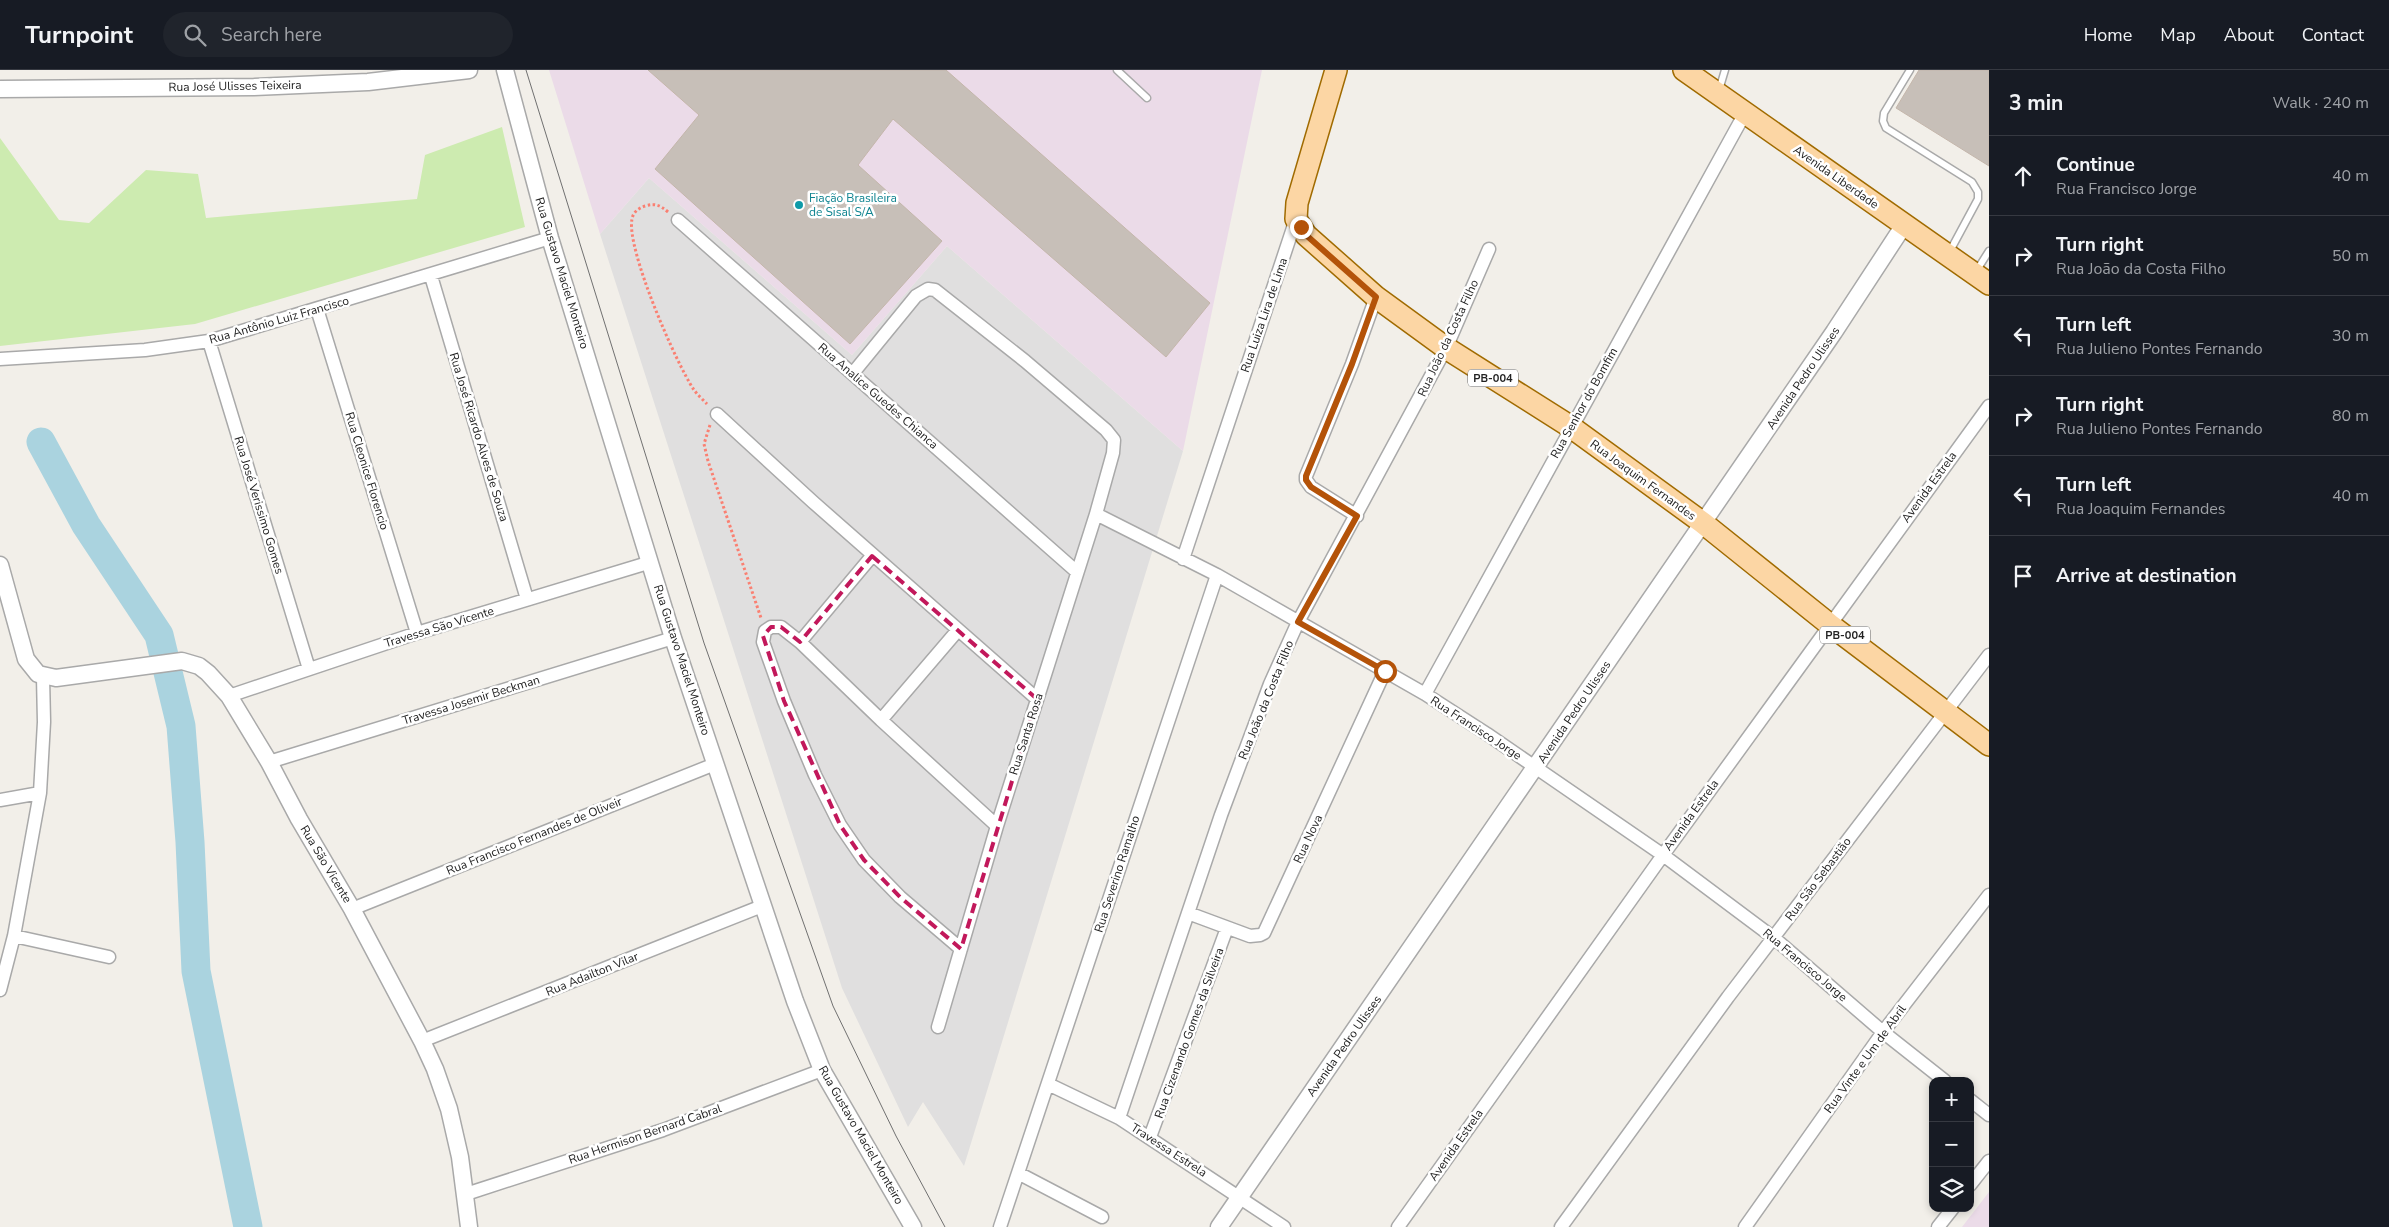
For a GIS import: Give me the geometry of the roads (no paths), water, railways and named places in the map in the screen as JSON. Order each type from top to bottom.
[{"type":"main road","name":"Rua Luiza Lira de Lima","points":[[1296,219],[1297,203],[1336,70]]},
{"type":"main road","name":"Avenida Liberdade","points":[[1684,70],[1982,279]]},
{"type":"main road","name":"Rua Joaquim Fernandes","points":[[1296,219],[1306,235],[1376,297],[1446,348],[1571,427],[1703,523],[1829,624],[1989,745]]},
{"type":"street","name":"Rua José Ulisses Teixeira","points":[[0,89],[254,87],[366,76],[469,70]]},
{"type":"street","name":"Rua Gustavo Maciel Monteiro","points":[[505,70],[550,238],[673,638],[795,1001],[822,1070],[913,1227]]},
{"type":"street","name":"Rua Senhor do Bomfim","points":[[1425,694],[1745,113]]},
{"type":"street","name":"Rua Luiza Lira de Lima","points":[[1183,559],[1296,219]]},
{"type":"street","name":"Rua Analice Guedes Chianca","points":[[678,220],[1077,572]]},
{"type":"street","name":"Avenida Pedro Ulisses","points":[[1218,1227],[1536,768],[1834,332],[1904,225]]},
{"type":"street","name":"Rua Antônio Luiz Francisco","points":[[0,359],[145,350],[209,341],[431,276],[550,238]]},
{"type":"street","name":"Rua João da Costa Filho","points":[[1119,1118],[1188,913],[1270,684],[1298,622],[1357,516],[1446,348],[1489,249]]},
{"type":"street","name":"Rua José Ricardo Alves de Souza","points":[[431,276],[527,599]]},
{"type":"street","name":"Rua Santa Rosa","points":[[853,373],[916,296],[928,289],[935,290],[1024,361],[1106,430],[1114,440],[1114,454],[997,826],[938,1028]]},
{"type":"street","points":[[1357,516],[1311,487],[1306,480],[1306,476],[1352,364],[1376,297]]},
{"type":"street","name":"Rua Cleonice Florencio","points":[[317,309],[417,633]]},
{"type":"street","name":"Rua José Verissimo Gomes","points":[[209,341],[309,669]]},
{"type":"street","name":"Avenida Estrela","points":[[1398,1227],[1662,855],[1989,406]]},
{"type":"street","points":[[717,414],[748,445],[872,556],[1037,699]]},
{"type":"street","name":"Rua Francisco Jorge","points":[[1096,514],[1217,576],[1425,694],[1536,768],[1662,855],[1774,938],[1883,1032],[1940,1077]]},
{"type":"street","points":[[800,642],[872,556]]},
{"type":"street","name":"Travessa São Vicente","points":[[229,696],[417,633],[650,562]]},
{"type":"street","points":[[0,565],[2,584],[26,659],[33,670],[43,677],[44,722],[40,793],[14,936],[0,990]]},
{"type":"street","name":"Rua Severino Ramalho","points":[[1000,1227],[1217,576]]},
{"type":"street","points":[[961,948],[900,897],[864,860],[840,825],[814,775],[784,701],[763,642],[765,631],[771,627],[781,627],[800,642],[881,720],[997,826]]},
{"type":"street","points":[[881,720],[958,630]]},
{"type":"street","name":"Travessa Josemir Beckman","points":[[270,762],[673,638]]},
{"type":"street","name":"Rua São Sebastião","points":[[1561,1227],[1666,1080],[1989,655]]},
{"type":"street","name":"Rua São Vicente","points":[[43,677],[56,678],[182,661],[199,666],[229,696],[270,762],[299,819],[352,909],[435,1068],[449,1109],[466,1194],[469,1227]]},
{"type":"street","name":"Rua Nova","points":[[1188,913],[1250,936],[1264,933],[1385,671]]},
{"type":"street","name":"Rua Francisco Fernandes de Oliveir","points":[[352,909],[715,764]]},
{"type":"street","points":[[0,800],[40,793]]},
{"type":"street","name":"Rua Vinte e Um de Abril","points":[[1746,1227],[1883,1032],[1989,895]]},
{"type":"street","name":"Rua Adailton Vilar","points":[[422,1041],[762,906]]},
{"type":"street","name":"Rua Cizenando Gomes da Silveira","points":[[1150,1137],[1227,928]]},
{"type":"street","points":[[14,936],[109,957]]},
{"type":"street","name":"Rua Hermison Bernard Cabral","points":[[466,1194],[663,1130],[822,1070]]},
{"type":"street","name":"Travessa Estrela","points":[[1048,1084],[1119,1118],[1239,1195],[1284,1227]]},
{"type":"street","points":[[1974,1103],[1989,1114]]},
{"type":"street","points":[[1974,1180],[1989,1161]]},
{"type":"street","points":[[1018,1173],[1102,1217]]},
{"type":"street","points":[[1938,1227],[1949,1212]]},
{"type":"lane","points":[[1116,70],[1147,98]]},
{"type":"lane","points":[[1718,94],[1725,70]]},
{"type":"lane","points":[[1910,70],[1884,113],[1883,121],[1886,128],[1972,182],[1978,192],[1978,199],[1947,256]]},
{"type":"lane","points":[[1982,279],[1989,250]]},
{"type":"waterway","points":[[41,442],[86,525],[159,635],[181,726],[190,842],[196,971],[248,1227]]},
{"type":"tram line","points":[[526,70],[704,643],[833,1006],[896,1136],[945,1227]]},
{"type":"place","name":"Fiação Brasileira de Sisal S/A","points":[[799,205]]}]
